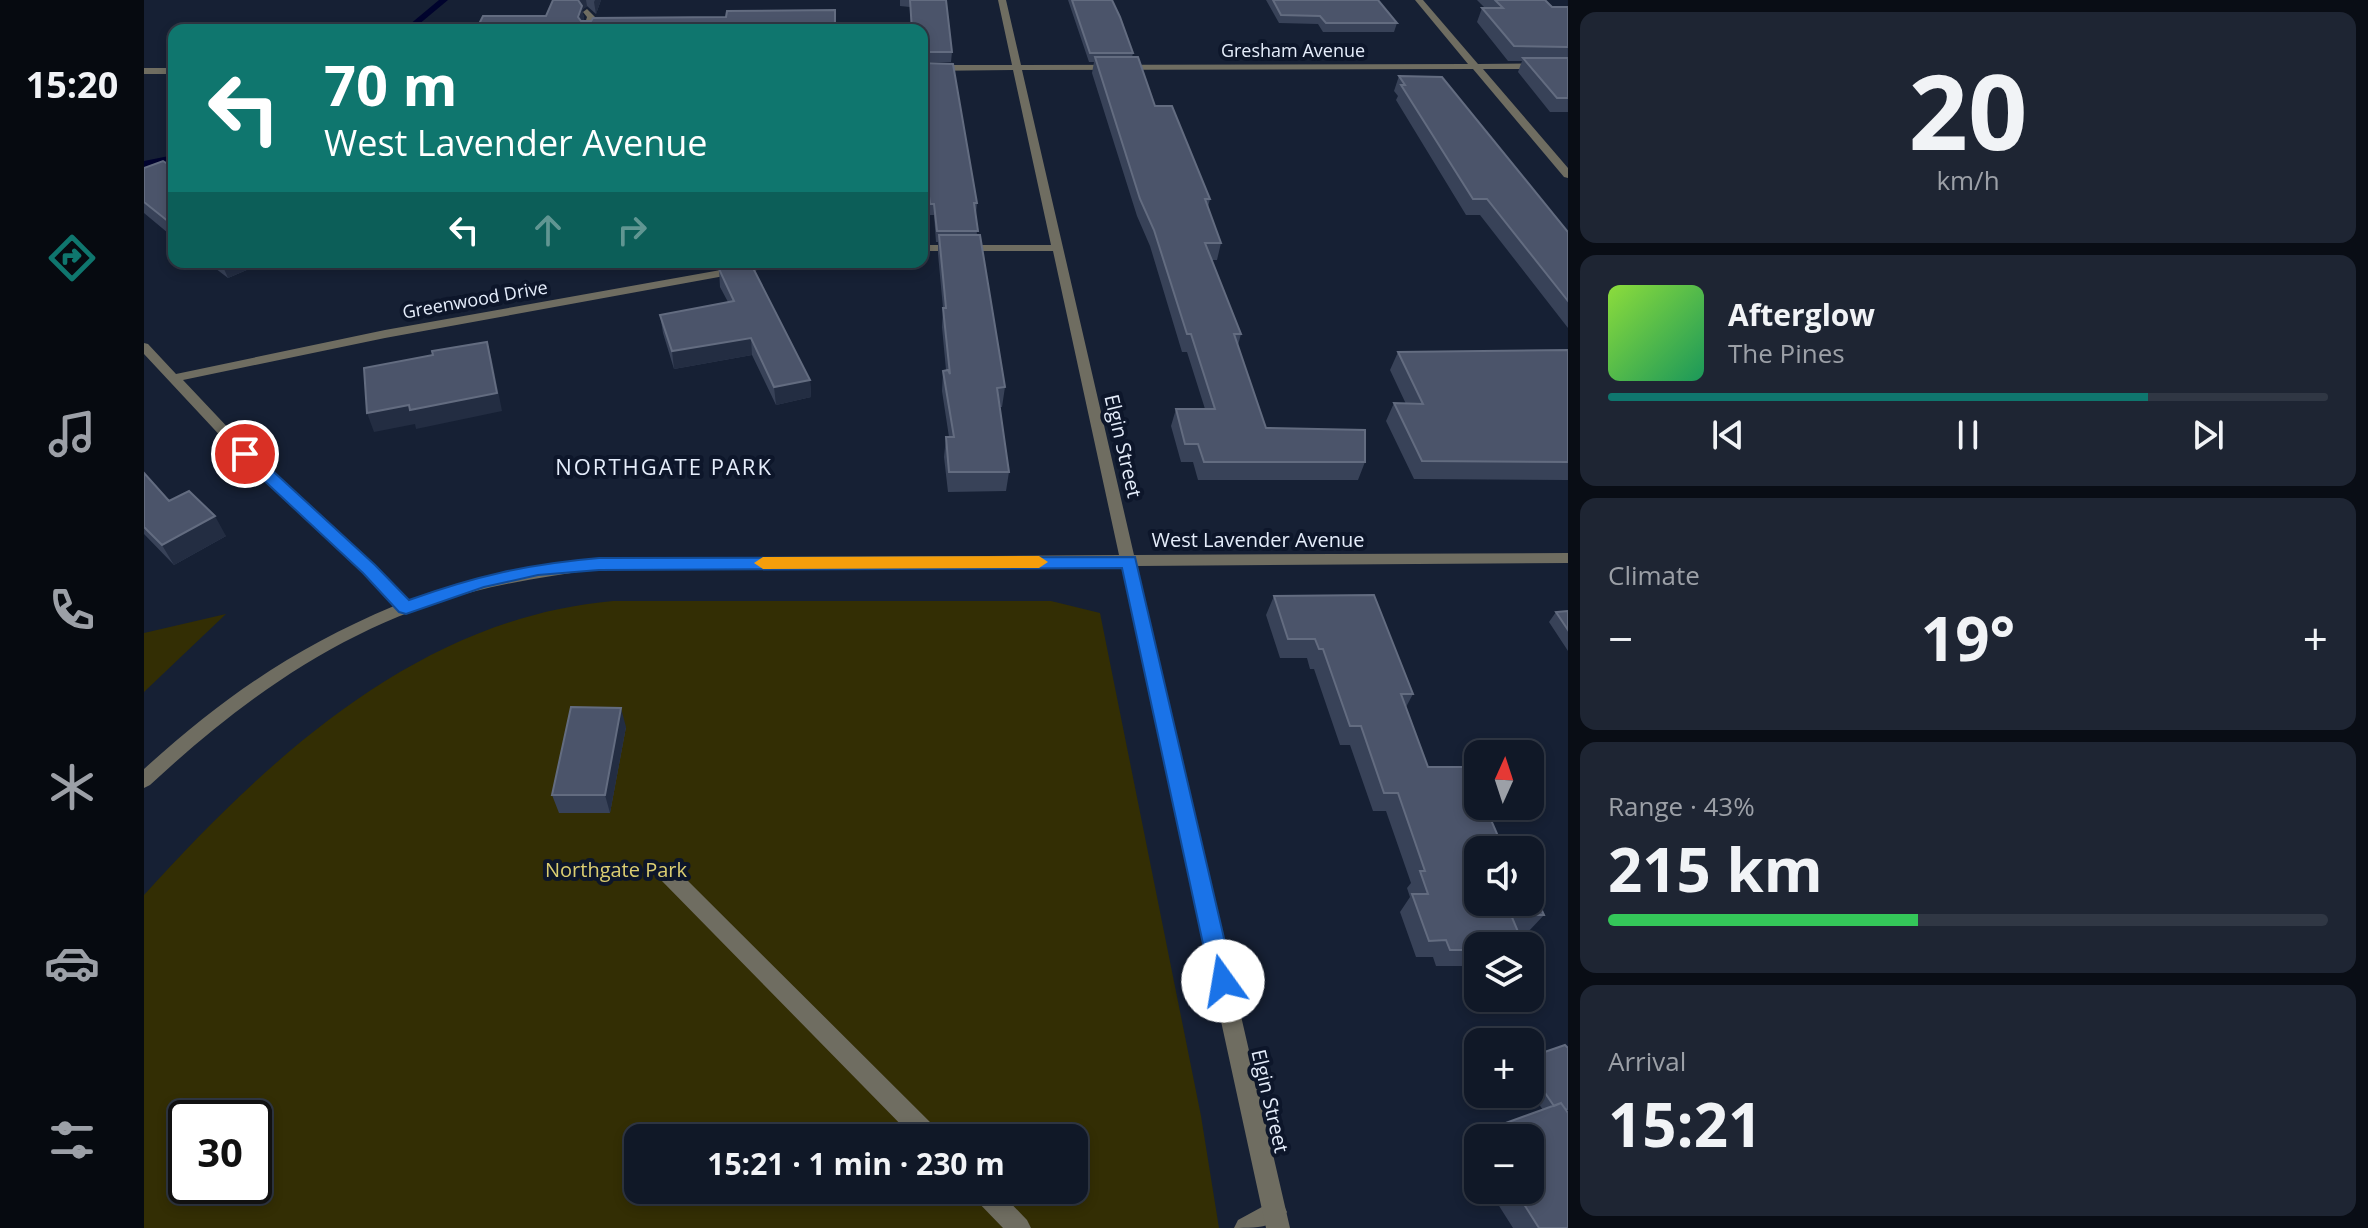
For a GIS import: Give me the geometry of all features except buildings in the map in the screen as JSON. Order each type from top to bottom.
[{"type":"street","name":"Elgin Street","points":[[1002,0],[1276,1220]]},
{"type":"street","points":[[1419,0],[1568,175]]},
{"type":"street","points":[[587,12],[591,17],[589,24]]},
{"type":"street","name":"Gresham Avenue","points":[[928,68],[1568,66]]},
{"type":"street","points":[[144,71],[168,71]]},
{"type":"street","points":[[928,248],[1058,248]]},
{"type":"street","name":"Greenwood Drive","points":[[174,378],[385,334],[751,268]]},
{"type":"street","points":[[144,347],[245,454],[369,569],[406,608]]},
{"type":"street","name":"West Lavender Avenue","points":[[144,780],[258,683],[304,653],[365,623],[406,608],[482,581],[538,569],[599,564],[1568,558]]},
{"type":"street","points":[[668,874],[916,1124]]},
{"type":"street","points":[[996,1204],[1019,1228]]},
{"type":"street","points":[[1246,1228],[1276,1220]]},
{"type":"green space","name":"Northgate Park","points":[[613,601],[1051,601],[1100,613],[1201,1116],[1219,1228],[144,1228],[144,895],[243,793],[296,746],[353,703],[412,665],[475,635],[542,613]]},
{"type":"green space","points":[[226,614],[144,692],[144,633]]},
{"type":"waterway","points":[[414,24],[444,0]]},
{"type":"waterway","points":[[144,164],[168,159]]},
{"type":"slow traffic","points":[[763,563],[1039,562]]},
{"type":"district","name":"NORTHGATE PARK","points":[[664,467]]},
{"type":"route","points":[[245,454],[369,569],[406,608],[482,581],[538,569],[599,564],[1129,561],[1223,981]]}]
